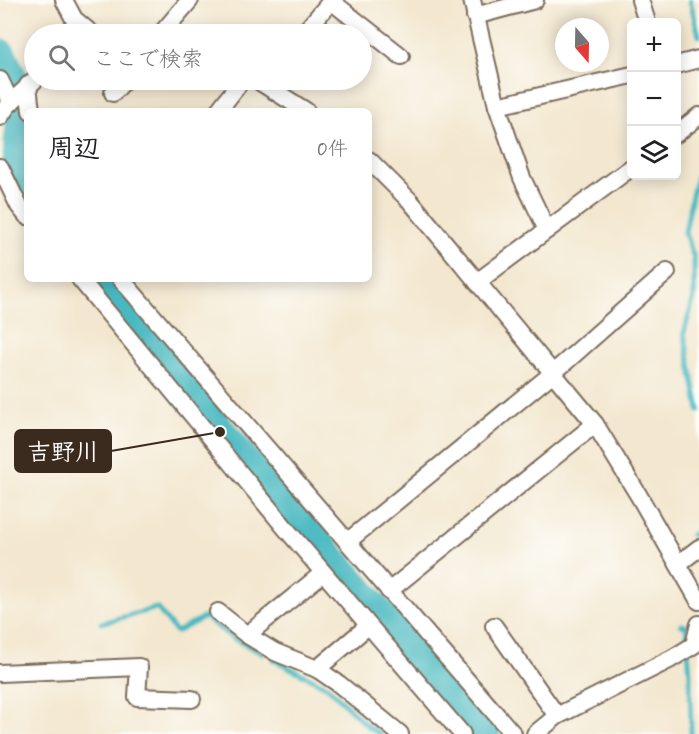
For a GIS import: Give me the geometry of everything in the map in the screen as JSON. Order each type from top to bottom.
[{"type":"street","points":[[64,0],[74,19],[79,24]]},
{"type":"street","points":[[170,24],[190,0]]},
{"type":"street","points":[[535,0],[474,8],[497,106],[522,178],[548,230]]},
{"type":"street","points":[[640,0],[646,18]]},
{"type":"street","points":[[311,24],[331,1],[360,24]]},
{"type":"street","points":[[372,33],[401,56]]},
{"type":"street","points":[[681,64],[696,60]]},
{"type":"street","points":[[497,106],[627,76]]},
{"type":"street","points":[[0,80],[21,92],[29,108]]},
{"type":"street","points":[[113,93],[116,90]]},
{"type":"street","points":[[220,108],[234,90]]},
{"type":"street","points":[[276,90],[302,108]]},
{"type":"street","points":[[0,117],[21,92]]},
{"type":"street","points":[[681,130],[699,116]]},
{"type":"street","points":[[372,163],[411,202],[595,424],[639,495],[699,601]]},
{"type":"street","points":[[0,167],[24,212]]},
{"type":"street","points":[[477,282],[627,171]]},
{"type":"street","points":[[347,542],[553,373],[667,272]]},
{"type":"street","points":[[82,282],[323,573],[462,734]]},
{"type":"street","points":[[124,282],[513,734]]},
{"type":"street","points":[[389,591],[595,424]]},
{"type":"street","points":[[678,564],[699,548]]},
{"type":"street","points":[[247,635],[323,573]]},
{"type":"street","points":[[218,612],[247,635],[275,652],[317,669],[400,734]]},
{"type":"street","points":[[535,734],[557,716],[671,659],[694,645],[699,624]]},
{"type":"street","points":[[317,669],[368,626]]},
{"type":"street","points":[[494,626],[557,716]]},
{"type":"street","points":[[0,673],[139,667],[137,698],[192,699]]},
{"type":"waterway","points":[[690,0],[699,36]]},
{"type":"waterway","points":[[0,55],[13,82],[21,119],[19,163],[24,174]]},
{"type":"waterway","points":[[699,169],[685,233],[694,258],[694,297],[684,333],[699,410]]},
{"type":"waterway","points":[[98,282],[220,432],[484,734]]},
{"type":"waterway","points":[[692,535],[699,531]]},
{"type":"waterway","points":[[101,623],[157,608],[176,632],[205,617],[234,639],[263,654]]},
{"type":"waterway","points":[[681,625],[686,626],[691,734]]},
{"type":"waterway","points":[[274,660],[328,687],[367,726],[380,734]]},
{"type":"place","name":"吉野川","points":[[220,432]]}]
